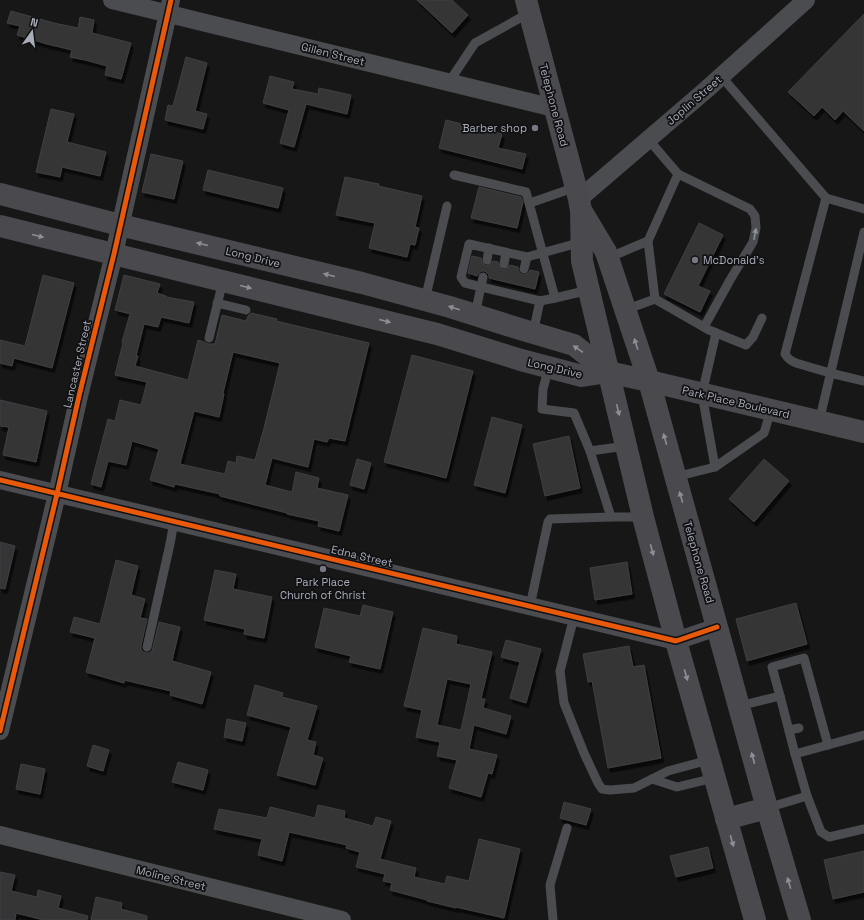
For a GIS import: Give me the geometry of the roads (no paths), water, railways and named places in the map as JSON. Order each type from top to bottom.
[{"type":"main road","name":"Telephone Road","points":[[527,7],[579,199],[582,261],[643,517],[754,920]]},
{"type":"main road","name":"Long Drive","points":[[0,194],[120,225],[362,283],[425,300],[574,345],[608,372]]},
{"type":"main road","name":"Telephone Road","points":[[579,199],[606,252],[649,381],[767,808],[800,920]]},
{"type":"main road","name":"Long Drive","points":[[0,226],[437,334],[521,360],[582,376],[608,372]]},
{"type":"main road","points":[[353,314],[362,283]]},
{"type":"main road","name":"Park Place Boulevard","points":[[608,372],[819,422],[863,429]]},
{"type":"main road","points":[[726,820],[767,808]]},
{"type":"street","name":"Gillen Street","points":[[112,0],[170,7],[449,82],[554,108]]},
{"type":"street","name":"Joplin Street","points":[[579,199],[806,0]]},
{"type":"street","name":"Lancaster Street","points":[[0,731],[114,254],[170,7]]},
{"type":"street","name":"Edna Street","points":[[0,480],[676,641]]},
{"type":"street","points":[[676,641],[717,626]]},
{"type":"street","name":"Moline Street","points":[[0,835],[342,920]]},
{"type":"lane","points":[[449,82],[475,43],[527,7]]},
{"type":"lane","points":[[721,76],[826,198],[864,210]]},
{"type":"lane","points":[[648,139],[678,174],[750,208],[755,216],[756,228],[753,242],[704,327]]},
{"type":"lane","points":[[655,299],[648,241],[678,174]]},
{"type":"lane","points":[[454,175],[526,192],[555,298]]},
{"type":"lane","points":[[826,198],[785,354],[790,361],[864,381]]},
{"type":"lane","points":[[530,203],[579,199]]},
{"type":"lane","points":[[425,300],[447,206]]},
{"type":"lane","points":[[819,422],[864,232]]},
{"type":"lane","points":[[608,258],[648,241]]},
{"type":"lane","points":[[582,242],[543,254],[527,257],[469,244],[461,277],[465,283],[540,301],[589,290]]},
{"type":"lane","points":[[487,260],[489,248]]},
{"type":"lane","points":[[504,264],[506,252]]},
{"type":"lane","points":[[524,269],[527,257]]},
{"type":"lane","points":[[475,315],[483,277]]},
{"type":"lane","points":[[209,338],[222,281]]},
{"type":"lane","points":[[498,291],[500,281]]},
{"type":"lane","points":[[518,296],[520,286]]},
{"type":"lane","points":[[625,310],[655,299],[704,327],[746,345],[753,337],[762,318]]},
{"type":"lane","points":[[533,333],[540,301]]},
{"type":"lane","points":[[217,303],[246,310]]},
{"type":"lane","points":[[715,467],[702,394],[716,333]]},
{"type":"lane","points":[[549,367],[543,389],[542,409],[574,413],[590,451],[611,517]]},
{"type":"lane","points":[[675,477],[715,467],[764,433],[771,410]]},
{"type":"lane","points":[[590,451],[627,446]]},
{"type":"lane","points":[[530,606],[548,522],[550,519],[643,517]]},
{"type":"lane","points":[[147,647],[174,522]]},
{"type":"lane","points":[[574,617],[560,670],[564,703],[584,754],[602,789],[610,790],[634,788],[668,771],[712,769]]},
{"type":"lane","points":[[828,745],[819,724],[804,658],[772,667],[788,709],[789,730],[820,832],[830,837],[864,829]]},
{"type":"lane","points":[[739,706],[782,692]]},
{"type":"lane","points":[[789,730],[799,728]]},
{"type":"lane","points":[[796,754],[864,735]]},
{"type":"lane","points":[[652,779],[677,787],[712,769]]},
{"type":"lane","points":[[767,808],[808,796]]},
{"type":"lane","points":[[553,920],[550,885],[567,828]]},
{"type":"place","name":"Barber shop","points":[[535,128]]},
{"type":"place","name":"McDonald's","points":[[695,260]]},
{"type":"place","name":"Park Place Church of Christ","points":[[323,569]]}]
